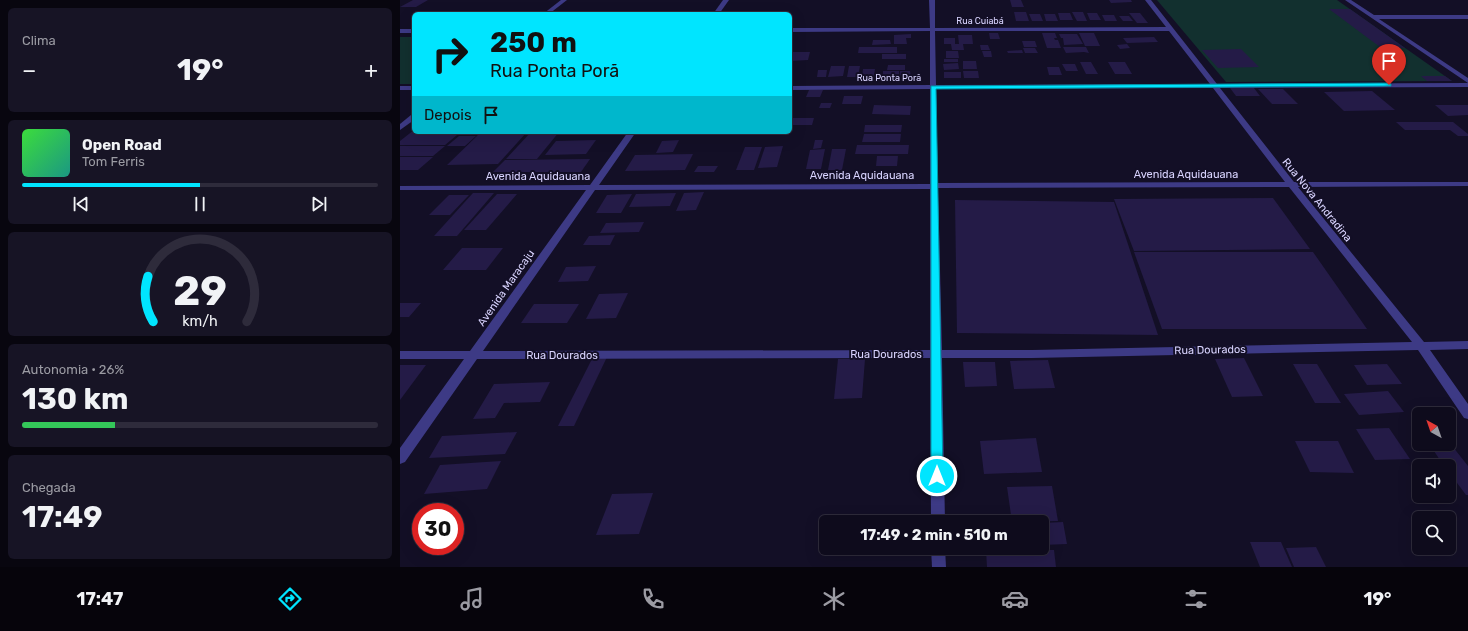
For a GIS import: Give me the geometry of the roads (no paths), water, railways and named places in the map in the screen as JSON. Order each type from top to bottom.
[{"type":"street","points":[[549,12],[564,0]]},
{"type":"street","points":[[717,12],[726,0]]},
{"type":"street","points":[[932,0],[938,515]]},
{"type":"street","name":"Rua Nova Andradina","points":[[1148,0],[1290,184],[1421,346],[1468,414]]},
{"type":"street","points":[[1348,0],[1468,82]]},
{"type":"street","points":[[1374,18],[1468,17]]},
{"type":"street","name":"Rua Cuiabá","points":[[792,30],[1170,29]]},
{"type":"street","points":[[400,31],[412,31]]},
{"type":"street","name":"Rua Ponta Porã","points":[[792,88],[1468,85]]},
{"type":"street","points":[[400,88],[412,88]]},
{"type":"street","points":[[400,128],[412,119]]},
{"type":"street","name":"Avenida Maracaju","points":[[400,458],[631,134]]},
{"type":"street","name":"Avenida Aquidauana","points":[[400,188],[1468,184]]},
{"type":"street","name":"Rua Dourados","points":[[400,355],[1040,354],[1468,345]]},
{"type":"street","points":[[938,555],[938,567]]}]
